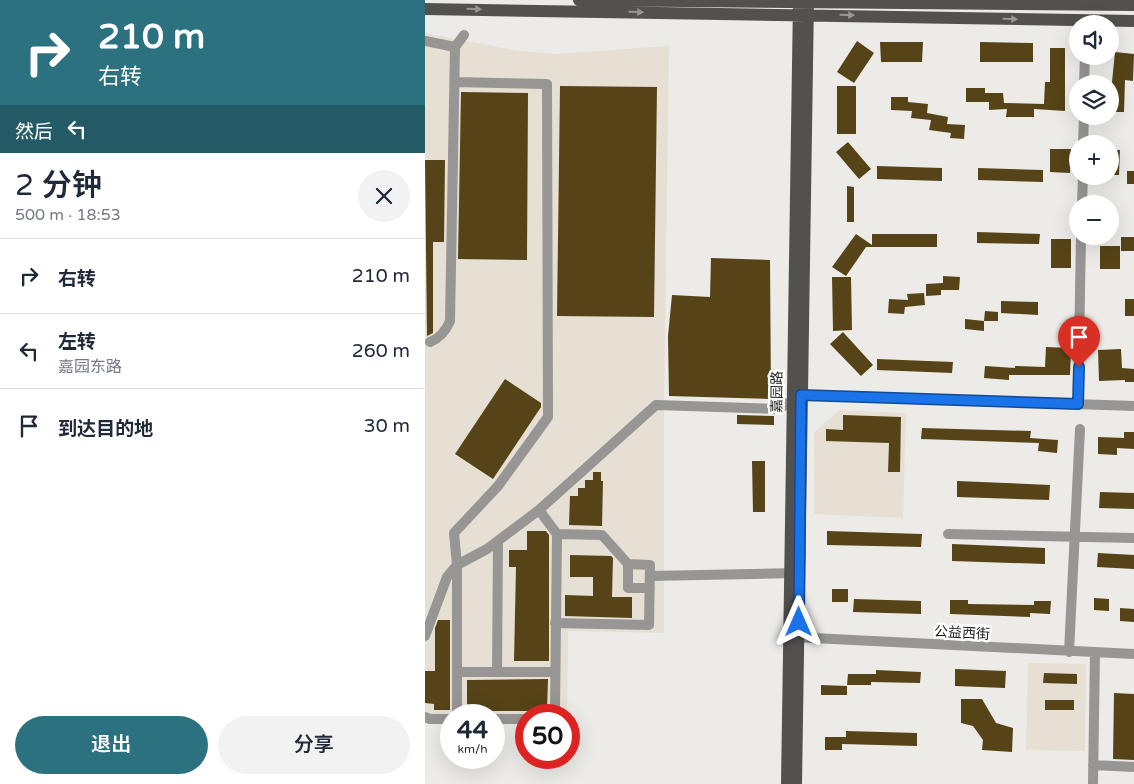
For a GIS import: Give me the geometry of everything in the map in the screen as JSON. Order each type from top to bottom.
[{"type":"main road","points":[[579,0],[805,5],[1069,21]]},
{"type":"main road","name":"嘉园路","points":[[796,784],[794,637],[796,398],[805,5]]},
{"type":"main road","points":[[425,8],[1134,5]]},
{"type":"main road","points":[[1119,21],[1134,21]]},
{"type":"main road","name":"嘉园路","points":[[787,784],[794,637]]},
{"type":"street","points":[[1086,15],[1087,4]]},
{"type":"street","points":[[430,342],[436,340],[446,330],[449,321],[455,47],[463,40],[464,35]]},
{"type":"street","points":[[425,41],[455,47]]},
{"type":"street","points":[[455,82],[547,84],[548,417],[498,486],[454,533],[457,566],[457,704]]},
{"type":"street","points":[[1078,404],[1081,245]]},
{"type":"street","points":[[425,636],[447,577],[457,566],[498,541],[539,510],[655,405],[779,409],[796,398],[1134,406]]},
{"type":"street","points":[[1069,652],[1079,428]]},
{"type":"street","points":[[539,510],[557,534],[555,704]]},
{"type":"street","points":[[557,534],[602,535],[628,564],[628,588],[650,588]]},
{"type":"street","points":[[948,534],[1134,538]]},
{"type":"street","points":[[497,672],[498,541]]},
{"type":"street","points":[[555,623],[649,625],[650,565],[628,564]]},
{"type":"street","points":[[650,576],[795,573]]},
{"type":"street","name":"公益西街","points":[[794,637],[1134,654]]},
{"type":"street","points":[[1093,784],[1095,653]]},
{"type":"street","points":[[457,672],[555,672]]},
{"type":"street","points":[[425,717],[440,719]]},
{"type":"street","points":[[1093,765],[1134,766]]},
{"type":"shaded area","points":[[425,33],[514,50],[554,54],[669,46],[664,406],[664,633],[568,631],[567,704],[515,704],[515,715],[505,715],[505,704],[440,704],[440,723],[425,723]]},
{"type":"shaded area","points":[[839,410],[906,413],[903,518],[814,514],[814,433]]},
{"type":"shaded area","points":[[1028,663],[1086,664],[1085,751],[1026,750]]},
{"type":"building","points":[[857,41],[874,53],[854,83],[837,72]]},
{"type":"building","points":[[880,42],[923,42],[922,62],[881,62]]},
{"type":"building","points":[[980,42],[1033,43],[1033,62],[980,62]]},
{"type":"building","points":[[1050,48],[1065,48],[1065,111],[1034,109],[1034,117],[1006,117],[1007,109],[989,110],[989,102],[966,102],[966,88],[985,88],[985,93],[1003,93],[1004,103],[1044,104],[1045,82],[1050,82]]},
{"type":"building","points":[[1119,52],[1134,54],[1133,81],[1125,80],[1124,112],[1119,112],[1119,75],[1113,75],[1114,65],[1119,65]]},
{"type":"building","points":[[560,86],[657,87],[654,317],[557,316]]},
{"type":"building","points":[[837,86],[856,86],[856,134],[837,134]]},
{"type":"building","points":[[461,92],[528,93],[527,260],[458,259]]},
{"type":"building","points":[[891,97],[908,97],[908,102],[928,104],[927,113],[948,117],[947,124],[965,125],[964,139],[950,138],[951,133],[929,130],[931,120],[911,118],[912,111],[891,110]]},
{"type":"building","points":[[848,142],[871,169],[859,179],[836,152]]},
{"type":"building","points":[[1050,149],[1069,149],[1069,173],[1050,172]]},
{"type":"building","points":[[425,160],[445,160],[444,242],[433,242],[433,333],[427,336]]},
{"type":"building","points":[[877,166],[942,168],[942,181],[877,179]]},
{"type":"building","points":[[978,168],[1043,170],[1043,182],[978,180]]},
{"type":"building","points":[[1127,171],[1134,171],[1134,184],[1127,184]]},
{"type":"building","points":[[847,186],[854,187],[854,222],[847,222]]},
{"type":"building","points":[[977,232],[1040,234],[1039,244],[977,243]]},
{"type":"building","points":[[856,234],[872,245],[872,234],[937,234],[937,247],[866,247],[846,276],[832,267]]},
{"type":"building","points":[[1121,237],[1134,237],[1134,251],[1121,251]]},
{"type":"building","points":[[1051,239],[1069,239],[1069,245],[1071,245],[1071,268],[1051,268]]},
{"type":"building","points":[[1100,246],[1120,246],[1120,269],[1100,269]]},
{"type":"building","points":[[711,258],[770,260],[771,399],[669,396],[668,336],[672,295],[710,297]]},
{"type":"building","points":[[943,276],[960,277],[959,290],[941,290],[941,295],[926,296],[926,284],[943,283]]},
{"type":"building","points":[[832,277],[851,277],[852,330],[833,331]]},
{"type":"building","points":[[924,293],[925,305],[905,307],[904,314],[888,313],[889,299],[908,300],[907,294]]},
{"type":"building","points":[[1125,299],[1134,299],[1134,316],[1125,316]]},
{"type":"building","points":[[1001,301],[1038,302],[1038,315],[1001,313]]},
{"type":"building","points":[[985,311],[998,312],[998,321],[984,321]]},
{"type":"building","points":[[965,319],[984,321],[984,331],[965,329]]},
{"type":"building","points":[[843,332],[873,365],[861,376],[830,344]]},
{"type":"building","points":[[1046,347],[1071,348],[1070,375],[1009,375],[1009,380],[984,378],[985,366],[1045,367]]},
{"type":"building","points":[[1121,349],[1122,368],[1134,369],[1134,382],[1125,382],[1125,380],[1099,381],[1098,350]]},
{"type":"building","points":[[877,359],[953,362],[952,373],[877,370]]},
{"type":"building","points":[[505,379],[541,403],[541,407],[493,479],[455,454]]},
{"type":"building","points":[[737,415],[774,416],[774,425],[737,424]]},
{"type":"building","points":[[843,415],[901,417],[900,472],[888,472],[889,443],[826,441],[826,429],[843,430]]},
{"type":"building","points":[[922,428],[1031,431],[1030,438],[1058,440],[1057,453],[1038,451],[1039,443],[921,439]]},
{"type":"building","points":[[1124,432],[1134,432],[1134,449],[1117,448],[1117,455],[1098,454],[1098,437],[1124,438]]},
{"type":"building","points":[[752,461],[765,461],[765,512],[753,512]]},
{"type":"building","points":[[593,472],[601,472],[601,481],[603,481],[602,526],[569,525],[570,496],[578,496],[578,488],[585,488],[585,480],[593,480]]},
{"type":"building","points":[[957,481],[1050,485],[1049,500],[957,497]]},
{"type":"building","points":[[1100,492],[1134,493],[1134,509],[1099,508]]},
{"type":"building","points":[[527,531],[546,531],[549,535],[549,661],[514,661],[516,567],[509,567],[509,550],[527,550]]},
{"type":"building","points":[[827,531],[922,534],[921,547],[827,545]]},
{"type":"building","points":[[952,544],[1045,548],[1045,564],[952,561]]},
{"type":"building","points":[[1098,553],[1134,555],[1134,569],[1097,567]]},
{"type":"building","points":[[570,555],[611,556],[613,558],[612,597],[632,597],[632,618],[565,616],[565,595],[593,596],[593,577],[570,577]]},
{"type":"building","points":[[832,589],[848,589],[848,602],[832,602]]},
{"type":"building","points":[[1094,598],[1109,599],[1109,611],[1094,610]]},
{"type":"building","points":[[854,599],[921,601],[921,614],[853,612]]},
{"type":"building","points":[[950,600],[968,600],[968,604],[1034,605],[1034,601],[1051,601],[1050,614],[1030,613],[1030,617],[950,614]]},
{"type":"building","points":[[1120,608],[1134,609],[1134,622],[1120,621]]},
{"type":"building","points":[[438,620],[450,620],[450,704],[440,704],[440,710],[434,710],[434,704],[425,703],[425,671],[435,671],[435,628]]},
{"type":"building","points":[[955,669],[1006,671],[1005,688],[955,686]]},
{"type":"building","points":[[876,670],[921,672],[920,683],[871,682],[871,685],[847,685],[848,674],[876,674]]},
{"type":"building","points":[[1044,673],[1077,674],[1077,684],[1043,683]]},
{"type":"building","points":[[548,679],[547,704],[515,704],[515,711],[505,711],[505,704],[467,704],[467,680]]},
{"type":"building","points":[[821,685],[847,686],[847,695],[821,695]]},
{"type":"building","points":[[1114,693],[1134,694],[1134,760],[1113,759]]},
{"type":"building","points":[[961,699],[982,699],[996,723],[1013,728],[1012,752],[982,750],[983,740],[973,726],[961,723]]},
{"type":"building","points":[[1045,700],[1074,700],[1074,710],[1045,710]]},
{"type":"building","points":[[846,731],[917,733],[917,746],[842,744],[842,750],[825,750],[825,737],[846,737]]},
{"type":"route","points":[[799,622],[801,395],[1078,404],[1079,367]]}]
